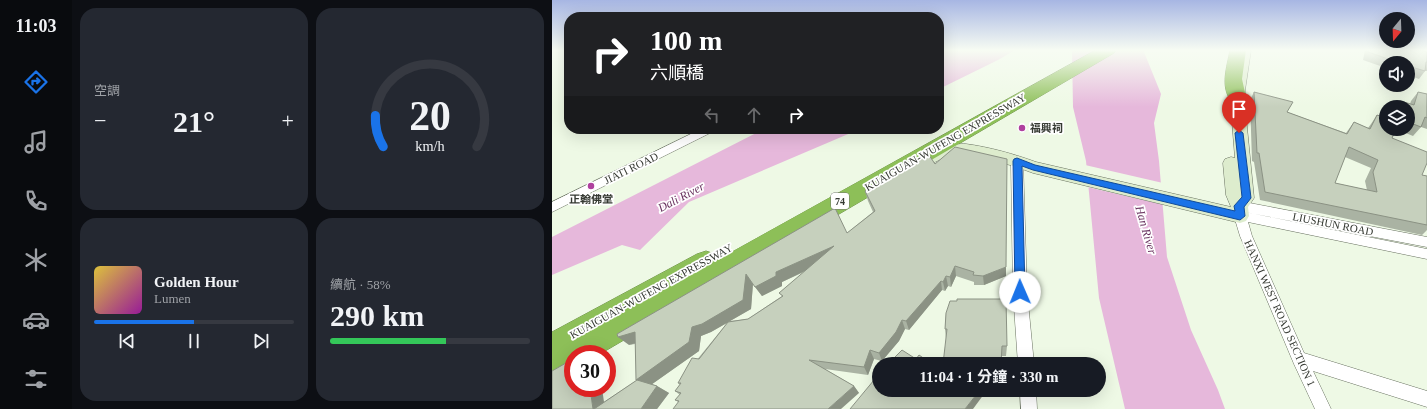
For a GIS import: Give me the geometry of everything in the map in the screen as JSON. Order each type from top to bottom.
[{"type":"highway","name":"KUAIGUAN-WUFENG EXPRESSWAY","points":[[944,129],[1052,69]]},
{"type":"highway","name":"KUAIGUAN-WUFENG EXPRESSWAY","points":[[589,345],[1073,69]]},
{"type":"highway","points":[[1235,69],[1233,79],[1237,97]]},
{"type":"highway","name":"KUAIGUAN-WUFENG EXPRESSWAY","points":[[552,346],[934,134]]},
{"type":"highway","name":"KUAIGUAN-WUFENG EXPRESSWAY","points":[[552,367],[564,360]]},
{"type":"street","points":[[1228,69],[1231,173],[1234,194],[1240,211]]},
{"type":"street","points":[[1240,211],[1246,198],[1242,168],[1237,97],[1242,69]]},
{"type":"street","name":"JIATI ROAD","points":[[552,207],[700,134]]},
{"type":"street","points":[[610,345],[937,154],[965,149],[1017,161],[1036,160],[1212,201],[1240,211]]},
{"type":"street","points":[[1017,161],[1020,292],[1025,357]]},
{"type":"street","name":"LIUSHUN ROAD","points":[[1240,211],[1427,243]]},
{"type":"street","name":"HANXI WEST ROAD SECTION 1","points":[[1240,211],[1246,236],[1299,359],[1323,409]]},
{"type":"street","points":[[1299,359],[1427,400]]},
{"type":"street","points":[[552,379],[564,372]]},
{"type":"street","points":[[1028,397],[1029,409]]},
{"type":"water","points":[[944,69],[980,69],[944,87]]},
{"type":"water","name":"Han River","points":[[1072,69],[1151,69],[1161,94],[1154,123],[1159,161],[1167,257],[1191,330],[1225,409],[1125,409],[1099,298],[1086,161],[1073,107]]},
{"type":"water","name":"Dali River","points":[[754,134],[848,134],[689,202],[640,250],[622,245],[552,275],[552,237]]},
{"type":"pier","points":[[1085,165],[1163,183],[1165,205],[1087,187]]},
{"type":"building","points":[[1254,92],[1293,102],[1287,112],[1347,134],[1354,122],[1370,129],[1377,115],[1379,116],[1379,136],[1393,136],[1392,138],[1427,152],[1427,163],[1422,175],[1427,176],[1427,225],[1265,192],[1259,153],[1257,153]],"holes":[[[1349,147],[1378,160],[1373,172],[1377,192],[1335,183]]]},
{"type":"building","points":[[1418,92],[1427,94],[1427,118],[1425,117],[1421,127],[1415,125],[1415,102]]},
{"type":"building","points":[[955,147],[1007,159],[1006,267],[983,276],[973,275],[974,272],[955,266],[950,277],[946,276],[943,282],[941,281],[906,321],[902,320],[896,332],[879,353],[870,350],[864,367],[809,360],[854,386],[828,409],[673,409],[679,401],[675,400],[681,393],[675,391],[681,383],[678,383],[692,358],[699,359],[728,322],[748,319],[783,296],[779,293],[834,246],[776,272],[776,276],[755,287],[746,274],[743,300],[702,324],[692,327],[689,342],[636,380],[635,332],[618,337],[617,334],[835,208],[847,233],[875,211],[865,191],[929,155],[935,164]]},
{"type":"building","points":[[957,299],[1006,299],[1007,346],[1002,346],[1001,357],[944,357],[947,329],[945,329],[946,313],[950,301],[957,301]]},
{"type":"building","points":[[902,350],[913,357],[895,357]]},
{"type":"building","points":[[564,364],[564,397],[591,397],[593,409],[552,409],[552,371]]},
{"type":"building","points":[[637,380],[657,386],[641,409],[594,409],[612,397],[616,397],[616,394]]},
{"type":"building","points":[[872,382],[872,397],[974,397],[965,409],[850,409]]},
{"type":"place","name":"福興祠","points":[[1022,128]]},
{"type":"place","name":"正翰佛堂","points":[[591,186]]},
{"type":"route","points":[[1020,292],[1017,161],[1033,167],[1240,216],[1239,206],[1246,198],[1239,133]]}]
